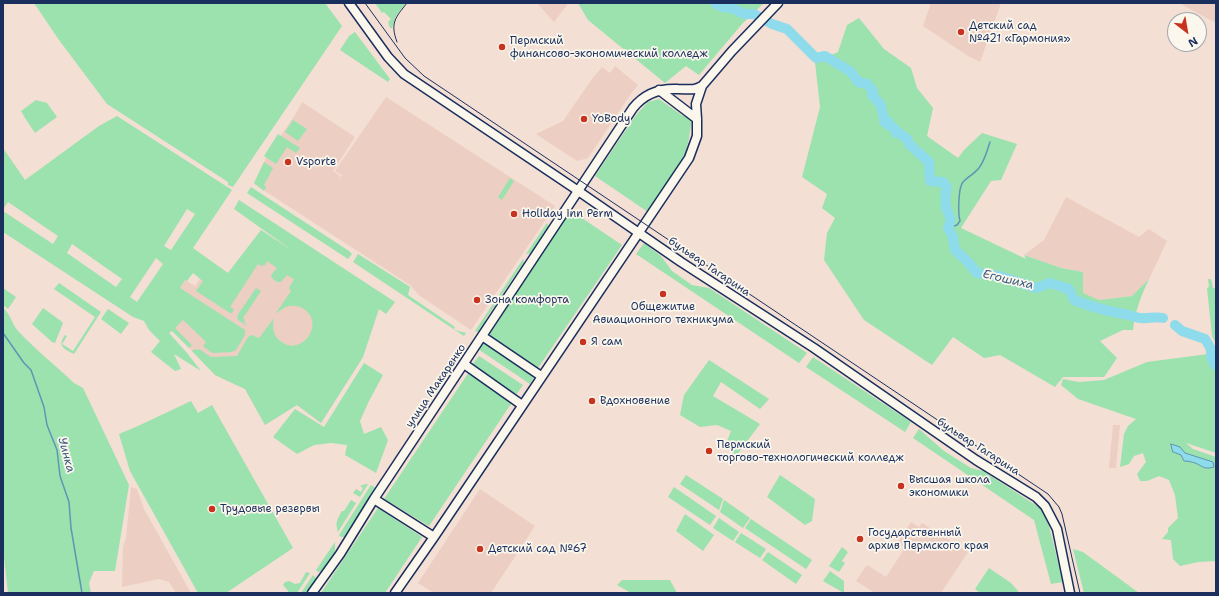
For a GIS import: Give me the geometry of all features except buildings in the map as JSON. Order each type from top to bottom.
[{"type":"main road","name":"бульвар Гагарина","points":[[349,3],[388,57],[404,74],[578,190],[738,300],[820,352],[976,460],[1036,497],[1045,506],[1057,529],[1070,593]]},
{"type":"main road","points":[[659,90],[690,90],[697,89],[702,86],[732,51],[778,3]]},
{"type":"main road","points":[[395,593],[434,538],[689,158],[697,136],[696,104],[702,86]]},
{"type":"main road","name":"улица Макаренко","points":[[312,593],[340,554],[374,499],[633,108],[638,101],[659,90]]},
{"type":"main road","points":[[659,90],[697,119]]},
{"type":"main road","points":[[482,336],[542,376]]},
{"type":"main road","points":[[464,364],[522,405]]},
{"type":"main road","points":[[374,499],[434,538]]},
{"type":"shaded area","points":[[537,3],[565,3],[567,5],[554,22]]},
{"type":"shaded area","name":"Детский сад №421 «Гармония»","points":[[931,3],[1001,3],[980,62],[968,56],[923,26]]},
{"type":"shaded area","points":[[1179,3],[1216,3],[1216,23],[1207,18],[1207,12],[1196,12]]},
{"type":"shaded area","points":[[615,66],[638,85],[588,158],[577,161],[536,134],[563,121],[602,67],[610,73]]},
{"type":"shaded area","points":[[386,97],[555,206],[471,330],[420,296],[410,285],[254,184],[267,156],[297,112],[302,102],[355,137],[333,171],[340,176],[337,182],[342,175],[335,171]]},
{"type":"shaded area","points":[[1066,197],[1139,237],[1149,229],[1167,241],[1149,279],[1132,296],[1099,300],[1082,294],[1083,272],[1061,268],[1024,255],[1044,240]]},
{"type":"shaded area","points":[[261,230],[363,357],[321,423],[297,405],[265,425],[245,389],[215,375],[168,326],[175,294],[185,280],[195,286],[212,262],[228,273]]},
{"type":"shaded area","points":[[1113,425],[1120,425],[1116,468],[1109,468]]},
{"type":"shaded area","points":[[131,487],[137,489],[144,509],[191,593],[176,593],[169,582],[159,579],[122,587],[123,547],[126,538]]},
{"type":"shaded area","name":"Детский сад №67","points":[[480,489],[535,526],[491,593],[434,593],[418,583]]},
{"type":"shaded area","points":[[911,522],[919,527],[922,523],[968,552],[941,593],[875,593],[856,581],[867,565],[886,577],[905,548],[898,542]]},
{"type":"green space","points":[[34,3],[325,3],[342,26],[233,187],[228,185],[228,182],[107,104],[59,40]]},
{"type":"green space","points":[[375,3],[406,3],[396,16],[392,28],[390,28],[388,22],[391,19],[384,12],[382,13]]},
{"type":"green space","points":[[578,3],[764,3],[742,24],[699,75],[686,66],[665,83],[588,20]]},
{"type":"green space","points":[[859,18],[884,49],[911,68],[917,88],[933,108],[927,136],[958,158],[964,150],[982,133],[1017,144],[1001,180],[991,181],[961,228],[1026,259],[1024,255],[1061,268],[1083,272],[1083,293],[1099,300],[1132,296],[1149,279],[1143,291],[1135,316],[1133,330],[1123,330],[1100,341],[1117,358],[1104,377],[1063,377],[1055,387],[1000,355],[984,358],[953,337],[932,365],[864,320],[824,260],[827,233],[835,218],[822,208],[827,194],[802,177],[820,107],[815,62],[838,52],[847,25]]},
{"type":"green space","points":[[355,32],[390,79],[388,82],[340,50],[349,36]]},
{"type":"green space","points":[[659,99],[683,116],[686,115],[692,118],[685,156],[648,212],[595,176],[636,115],[648,102]]},
{"type":"green space","points":[[36,100],[47,103],[57,117],[35,133],[21,111]]},
{"type":"green space","points":[[117,116],[232,190],[193,248],[228,273],[261,230],[293,251],[234,209],[239,200],[395,302],[386,314],[379,309],[363,357],[321,423],[297,405],[265,425],[245,389],[215,375],[192,351],[199,349],[211,357],[237,356],[248,337],[252,335],[259,338],[274,318],[274,331],[280,341],[288,345],[296,345],[303,342],[308,337],[312,330],[312,323],[310,315],[304,309],[297,306],[289,306],[276,313],[291,291],[289,288],[294,279],[287,275],[281,282],[274,280],[271,275],[277,268],[267,261],[265,265],[261,266],[258,264],[230,307],[234,309],[232,313],[196,291],[203,281],[193,273],[187,281],[185,280],[180,288],[245,330],[245,335],[236,350],[232,352],[212,353],[203,346],[206,342],[183,320],[175,328],[192,345],[189,348],[172,331],[169,333],[201,371],[174,354],[181,369],[175,371],[151,352],[160,341],[149,330],[144,321],[133,317],[3,232],[3,211],[53,244],[58,236],[8,202],[3,209],[3,148],[25,180],[99,126]],"holes":[[[187,209],[195,214],[171,250],[164,246]],[[72,244],[122,279],[116,287],[67,253]],[[156,258],[163,264],[137,302],[130,297]]]},
{"type":"green space","points":[[293,120],[307,129],[298,141],[285,132]]},
{"type":"green space","points":[[278,134],[300,148],[296,153],[287,147],[276,164],[264,156]]},
{"type":"green space","points":[[264,162],[273,168],[264,185],[266,187],[264,191],[254,183]]},
{"type":"green space","points":[[510,178],[514,181],[502,200],[498,197]]},
{"type":"green space","points":[[251,187],[352,254],[348,259],[247,193]]},
{"type":"green space","points":[[570,210],[622,245],[538,368],[488,337]]},
{"type":"green space","points":[[547,223],[549,227],[548,229],[532,253],[526,254]]},
{"type":"green space","points":[[644,243],[661,256],[672,271],[692,285],[709,288],[807,353],[799,363],[636,254]]},
{"type":"green space","points":[[358,254],[410,287],[408,295],[455,327],[454,329],[466,333],[464,336],[353,262]]},
{"type":"green space","points":[[523,259],[525,265],[522,269],[520,268],[485,320],[487,322],[480,331],[475,331]]},
{"type":"green space","points":[[1208,279],[1211,279],[1213,288],[1216,288],[1216,344],[1212,336],[1207,288],[1209,287]]},
{"type":"green space","points":[[59,283],[101,312],[74,354],[67,350],[62,344],[73,351],[95,317],[54,289]]},
{"type":"green space","points":[[3,288],[16,297],[8,309],[3,305]]},
{"type":"green space","points":[[256,288],[261,291],[243,318],[247,326],[238,320],[237,316]]},
{"type":"green space","points":[[3,308],[18,331],[38,351],[74,383],[83,388],[129,485],[115,571],[94,571],[89,583],[91,593],[8,593],[3,548]]},
{"type":"green space","points":[[43,308],[63,323],[55,343],[32,324]]},
{"type":"green space","points":[[108,309],[129,323],[121,334],[101,319]]},
{"type":"green space","points":[[65,335],[67,336],[62,344],[63,339]]},
{"type":"green space","points":[[484,341],[535,375],[530,384],[478,349]]},
{"type":"green space","points":[[1216,353],[1216,453],[1186,443],[1193,449],[1216,457],[1216,561],[1198,562],[1180,566],[1173,559],[1171,540],[1162,539],[1168,532],[1168,528],[1178,518],[1175,495],[1169,480],[1159,476],[1147,481],[1140,481],[1137,474],[1146,462],[1143,453],[1134,456],[1129,464],[1120,467],[1124,434],[1128,426],[1136,419],[1078,399],[1061,385],[1063,379],[1079,382],[1104,380],[1147,362]]},
{"type":"green space","points":[[479,356],[523,385],[516,395],[472,365]]},
{"type":"green space","points":[[813,357],[911,422],[905,432],[806,367]]},
{"type":"green space","points":[[709,360],[769,399],[760,409],[721,382],[713,396],[760,424],[736,456],[726,444],[731,431],[717,425],[700,427],[680,415],[684,395]]},
{"type":"green space","points":[[364,363],[383,375],[360,421],[364,434],[381,427],[388,440],[376,473],[345,455],[347,445],[331,443],[314,445],[297,454],[273,437],[295,409],[324,427]]},
{"type":"green space","points":[[469,372],[513,401],[429,526],[384,499]]},
{"type":"green space","name":"Трудовые резервы","points":[[191,401],[198,413],[212,405],[293,548],[226,593],[198,593],[130,471],[119,434]]},
{"type":"green space","points":[[919,429],[944,451],[971,468],[983,471],[1040,508],[1047,518],[1063,582],[1051,584],[1034,520],[913,438]]},
{"type":"green space","points":[[686,475],[723,499],[719,510],[680,484]]},
{"type":"green space","points":[[780,475],[815,499],[812,521],[805,525],[767,497]]},
{"type":"green space","points":[[368,484],[360,497],[353,493],[356,489],[361,492],[363,488],[360,486]]},
{"type":"green space","points":[[371,485],[377,489],[345,537],[341,537],[339,535]]},
{"type":"green space","points":[[674,487],[716,516],[710,525],[668,497]]},
{"type":"green space","points":[[351,500],[356,503],[358,500],[338,532],[337,521],[342,511],[344,511]]},
{"type":"green space","points":[[724,500],[750,518],[743,528],[720,512]]},
{"type":"green space","points":[[378,508],[422,537],[385,593],[321,593]]},
{"type":"green space","points":[[685,514],[714,535],[703,551],[676,531]]},
{"type":"green space","points":[[719,518],[739,532],[733,541],[713,528]]},
{"type":"green space","points":[[751,519],[812,560],[806,569],[745,528]]},
{"type":"green space","points":[[741,533],[766,549],[760,558],[735,542]]},
{"type":"green space","points":[[335,542],[335,552],[324,569],[318,572],[316,570]]},
{"type":"green space","points":[[842,547],[848,552],[842,561],[845,563],[839,572],[829,566]]},
{"type":"green space","points":[[1073,549],[1083,552],[1139,593],[1084,593]]},
{"type":"green space","points":[[768,552],[802,575],[796,584],[762,560]]},
{"type":"green space","points":[[989,568],[1011,583],[1018,591],[1017,593],[980,593],[975,589]]},
{"type":"green space","points":[[830,571],[844,581],[844,593],[823,581]]},
{"type":"green space","points":[[306,572],[310,573],[297,593],[288,593],[283,585],[285,582],[289,581],[295,584],[300,583]]},
{"type":"green space","points":[[313,575],[316,580],[308,593],[301,593]]},
{"type":"green space","points":[[622,580],[670,580],[677,593],[631,593],[617,585]]},
{"type":"water","points":[[1171,444],[1180,447],[1185,453],[1213,462],[1214,467],[1205,468],[1195,463],[1184,461],[1181,455],[1173,452]]},
{"type":"waterway","name":"Егошиха","points":[[715,3],[722,7],[732,8],[744,14],[754,14],[772,24],[787,29],[816,58],[825,56],[851,72],[858,82],[867,84],[873,91],[872,95],[881,105],[884,122],[889,122],[888,125],[895,129],[896,133],[899,133],[908,140],[909,144],[929,162],[930,181],[943,182],[947,187],[946,207],[950,217],[948,228],[953,237],[955,250],[977,273],[999,276],[1036,288],[1050,283],[1069,289],[1074,300],[1094,307],[1140,318],[1163,318]]},
{"type":"waterway","points":[[948,228],[957,225],[960,221],[959,201],[961,185],[979,168],[986,155],[990,142]]},
{"type":"waterway","points":[[1175,325],[1182,331],[1205,339],[1211,349],[1211,356],[1215,365]]},
{"type":"waterway","name":"Уинка","points":[[3,333],[24,363],[31,370],[44,407],[47,425],[57,450],[60,476],[69,502],[71,528],[82,593]]},
{"type":"tram line","points":[[365,3],[405,58],[424,76],[1048,494],[1059,507],[1062,514],[1080,593]]},
{"type":"tram line","points":[[397,42],[394,30],[395,21],[407,3]]},
{"type":"place","name":"Детский сад №421 «Гармония»","points":[[961,32]]},
{"type":"place","name":"Пермский финансово-экономический колледж","points":[[502,47]]},
{"type":"place","name":"YoBody","points":[[584,119]]},
{"type":"place","name":"Vsporte","points":[[288,162]]},
{"type":"place","name":"Holiday inn Perm","points":[[514,214]]},
{"type":"place","name":"Общежитие Авиационного техникума","points":[[663,294]]},
{"type":"place","name":"Зона комфорта","points":[[477,300]]},
{"type":"place","name":"Я сам","points":[[583,342]]},
{"type":"place","name":"Вдохновение","points":[[592,401]]},
{"type":"place","name":"Пермский торгово-технологический колледж","points":[[709,451]]},
{"type":"place","name":"Высшая школа экономики","points":[[901,486]]},
{"type":"place","name":"Трудовые резервы","points":[[212,509]]},
{"type":"place","name":"Государственный архив Пермского края","points":[[860,539]]},
{"type":"place","name":"Детский сад №67","points":[[480,549]]}]
